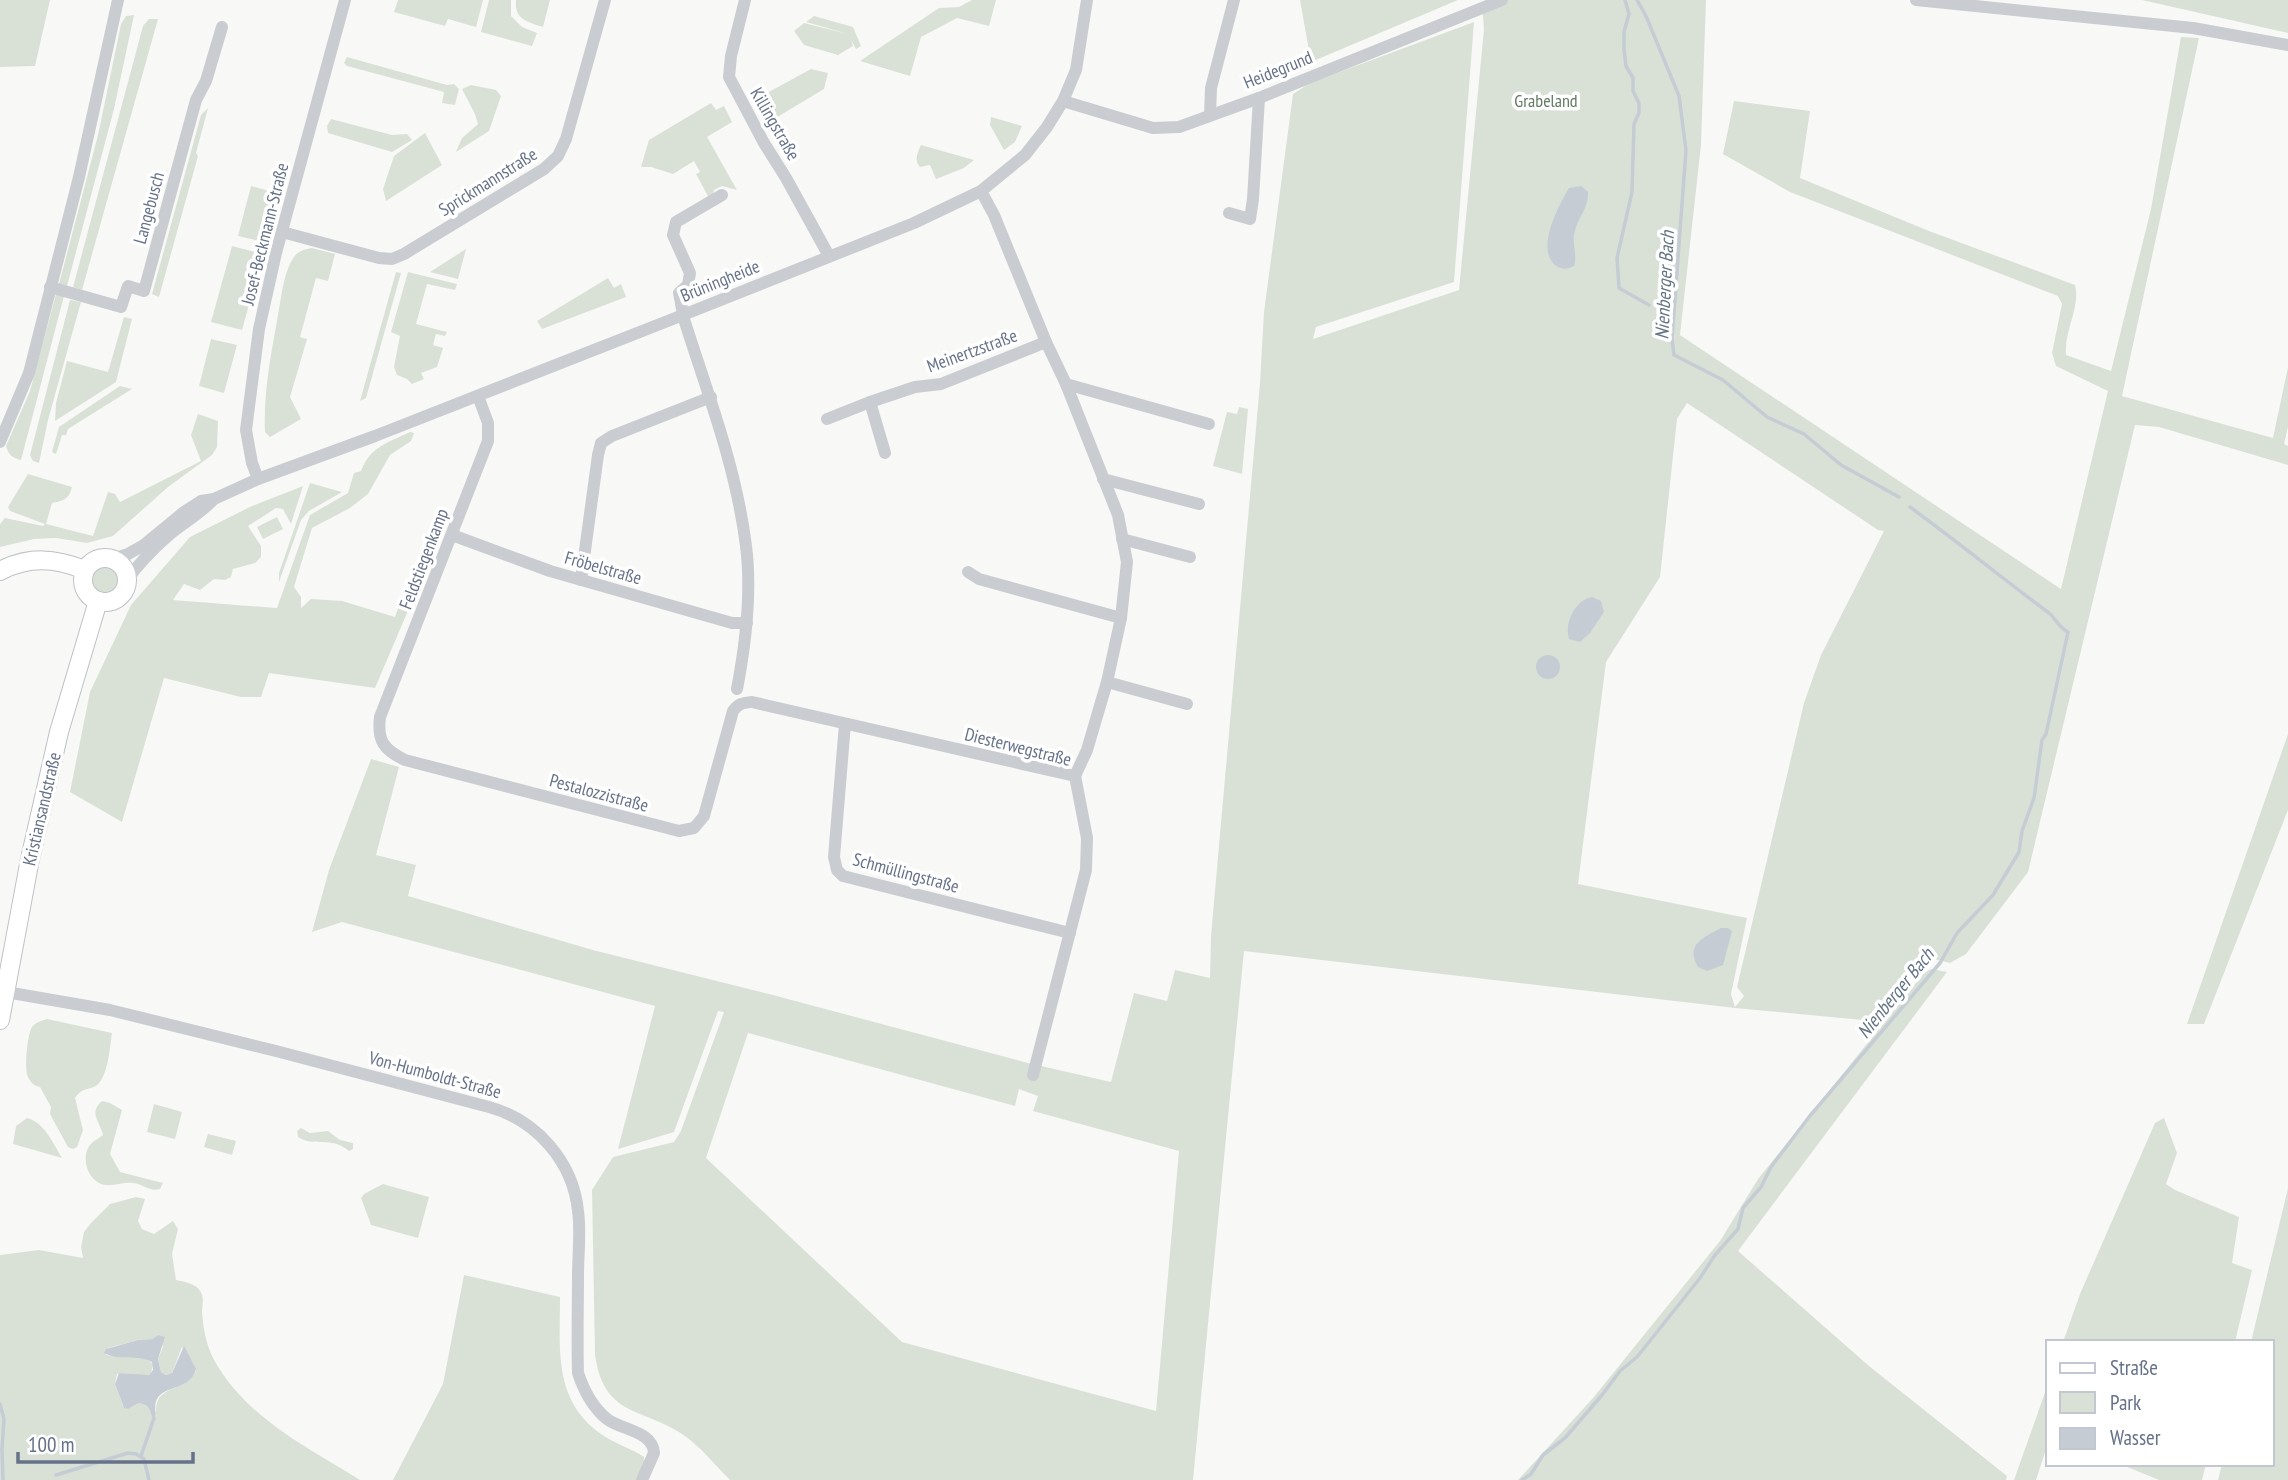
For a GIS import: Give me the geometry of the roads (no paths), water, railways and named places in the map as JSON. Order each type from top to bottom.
[{"type":"street","points":[[0,442],[4,424],[29,373],[79,177],[118,0]]},
{"type":"street","name":"Josef-Beckmann-Straße","points":[[258,479],[246,430],[259,329],[282,232],[345,0]]},
{"type":"street","name":"Sprickmannstraße","points":[[282,232],[379,258],[396,258],[544,169],[558,156],[566,139],[605,0]]},
{"type":"street","name":"Killingstraße","points":[[746,0],[731,57],[729,77],[764,144],[829,256]]},
{"type":"street","name":"Brüningheide","points":[[258,479],[683,315],[923,219],[981,191],[1025,155],[1063,101],[1076,70],[1087,0]]},
{"type":"street","points":[[1210,115],[1211,88],[1234,0]]},
{"type":"street","name":"Heidegrund","points":[[1063,101],[1153,128],[1179,127],[1259,98],[1502,0]]},
{"type":"street","points":[[1916,0],[2193,28],[2288,45]]},
{"type":"street","name":"Langebusch","points":[[50,288],[121,307],[128,286],[144,291],[196,100],[206,81],[222,27]]},
{"type":"street","points":[[1229,213],[1250,219],[1259,98]]},
{"type":"street","name":"Meinertzstraße","points":[[981,191],[994,215],[1066,384],[1118,515],[1127,562],[1121,618],[1107,682],[1087,750],[1075,776]]},
{"type":"street","points":[[722,195],[676,222],[673,235],[690,273],[688,285],[679,293],[683,315],[711,397],[734,479],[746,545],[747,623],[737,689]]},
{"type":"street","name":"Meinertzstraße","points":[[827,419],[915,387],[941,384],[1046,342]]},
{"type":"street","points":[[1066,384],[1209,424]]},
{"type":"street","name":"Feldstiegenkamp","points":[[378,733],[380,717],[488,441],[488,423],[478,396]]},
{"type":"street","points":[[582,580],[601,443],[612,436],[711,397]]},
{"type":"street","points":[[870,402],[885,453]]},
{"type":"street","points":[[214,499],[204,510],[168,536],[137,566],[127,580],[124,592],[116,599],[109,602],[90,597],[85,590],[83,577],[89,564],[98,558],[112,559],[128,554],[144,545],[201,501],[214,499],[258,479]]},
{"type":"street","points":[[1103,479],[1199,504]]},
{"type":"street","name":"Fröbelstraße","points":[[452,535],[582,580],[732,623],[747,623]]},
{"type":"street","points":[[1122,539],[1190,557]]},
{"type":"street","points":[[0,571],[16,564],[49,559],[85,570]]},
{"type":"street","points":[[112,559],[123,566],[127,580]]},
{"type":"street","points":[[968,572],[979,579],[1121,618]]},
{"type":"street","name":"Kristiansandstraße","points":[[0,1020],[30,859],[59,732],[98,601]]},
{"type":"street","points":[[1107,682],[1187,705]]},
{"type":"street","name":"Diesterwegstraße","points":[[738,705],[752,702],[1075,776],[1085,826],[1087,856],[1082,890],[1033,1075]]},
{"type":"street","name":"Pestalozzistraße","points":[[378,733],[388,750],[405,760],[685,831],[698,825],[704,816],[733,710],[738,705]]},
{"type":"street","name":"Schmüllingstraße","points":[[845,724],[834,857],[837,870],[843,876],[1070,933]]},
{"type":"street","name":"Von-Humboldt-Straße","points":[[6,992],[110,1010],[276,1051],[498,1110],[538,1133],[550,1145],[572,1183],[579,1212],[578,1373],[584,1391],[594,1406],[619,1426],[646,1437],[654,1447],[642,1480]]},
{"type":"water","points":[[1581,186],[1588,192],[1588,198],[1574,235],[1575,262],[1574,266],[1562,269],[1551,260],[1548,251],[1550,228],[1569,188]]},
{"type":"water","points":[[1592,597],[1601,601],[1604,612],[1590,633],[1580,642],[1569,639],[1568,626],[1572,613],[1586,599]]},
{"type":"water","points":[[1548,655],[1557,658],[1560,667],[1557,676],[1548,679],[1539,676],[1536,667],[1539,658]]},
{"type":"water","points":[[1721,928],[1732,931],[1723,965],[1707,971],[1698,967],[1695,947],[1702,939]]},
{"type":"water","points":[[158,1335],[165,1337],[158,1359],[161,1372],[166,1375],[172,1373],[184,1346],[196,1369],[189,1381],[161,1395],[156,1401],[153,1418],[145,1404],[138,1403],[128,1409],[124,1408],[115,1384],[119,1373],[149,1375],[153,1370],[152,1362],[104,1353],[106,1349],[152,1339]]},
{"type":"waterway","points":[[1625,0],[1629,14],[1624,32],[1624,50],[1626,66],[1633,78],[1633,91],[1639,103],[1639,113],[1634,124],[1632,192],[1617,258],[1619,288],[1649,305]]},
{"type":"waterway","name":"Nienberger Bach","points":[[1637,0],[1679,96],[1686,150],[1672,339],[1674,355],[1723,380],[1767,417],[1804,434],[1841,465],[1899,497]]},
{"type":"waterway","name":"Nienberger Bach","points":[[1522,1480],[1531,1474],[1543,1455],[1565,1438],[1620,1371],[1637,1357],[1700,1278],[1715,1255],[1738,1229],[1743,1208],[1761,1187],[1771,1167],[1809,1117],[1940,963],[1957,933],[1993,895],[2019,852],[2022,831],[2034,798],[2042,740],[2046,734],[2068,632],[2049,613],[1910,507]]},
{"type":"waterway","points":[[0,1404],[4,1419],[3,1480]]},
{"type":"waterway","points":[[141,1456],[154,1418]]},
{"type":"waterway","points":[[56,1475],[128,1453],[144,1459],[149,1480]]},
{"type":"park label","name":"Grabeland","points":[[1546,101]]}]
